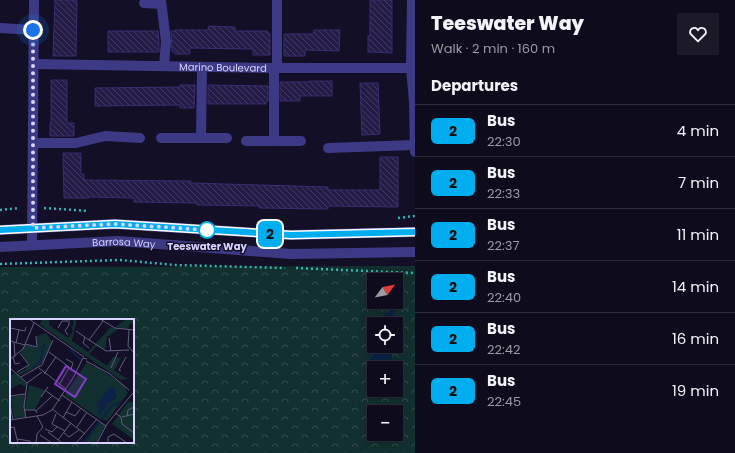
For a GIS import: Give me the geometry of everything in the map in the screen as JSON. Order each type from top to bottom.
[{"type":"street","points":[[32,245],[34,0]]},
{"type":"street","points":[[274,141],[277,0]]},
{"type":"street","points":[[412,0],[411,68],[415,102],[415,152]]},
{"type":"street","points":[[144,3],[161,2],[166,42],[164,66]]},
{"type":"street","points":[[0,28],[33,30]]},
{"type":"street","name":"Marino Boulevard","points":[[34,64],[276,68],[411,68]]},
{"type":"street","points":[[201,138],[202,67]]},
{"type":"street","points":[[33,143],[76,143],[105,136],[140,138]]},
{"type":"street","points":[[161,138],[228,138]]},
{"type":"street","points":[[246,140],[301,141]]},
{"type":"street","points":[[328,148],[415,145]]},
{"type":"street","name":"Barrosa Way","points":[[0,230],[115,224],[291,235],[415,232]]},
{"type":"street","name":"Barrosa Way","points":[[0,247],[118,241],[291,254],[415,252]]},
{"type":"path","points":[[0,264],[120,260],[176,265],[286,268]]},
{"type":"path","points":[[294,268],[415,273]]},
{"type":"green space","points":[[415,266],[415,453],[0,453],[0,267]]},
{"type":"water","points":[[394,309],[395,317],[383,317],[383,315]]},
{"type":"water","points":[[374,353],[392,353],[389,361],[369,361]]},
{"type":"building","points":[[55,0],[77,0],[76,56],[53,56]]},
{"type":"building","points":[[370,0],[392,0],[392,53],[368,52],[368,36],[370,36]]},
{"type":"building","points":[[209,26],[235,27],[235,31],[268,31],[268,33],[270,33],[270,55],[253,55],[253,49],[190,48],[190,54],[175,54],[175,52],[172,52],[171,31],[208,30]]},
{"type":"building","points":[[314,30],[340,30],[339,51],[305,50],[305,56],[284,56],[284,34],[313,34]]},
{"type":"building","points":[[108,31],[158,31],[159,52],[108,52]]},
{"type":"building","points":[[51,80],[67,80],[67,123],[74,123],[74,136],[50,136]]},
{"type":"building","points":[[332,81],[332,96],[300,96],[300,101],[280,101],[280,82]]},
{"type":"building","points":[[360,83],[378,83],[380,134],[362,135]]},
{"type":"building","points":[[180,85],[195,85],[194,108],[180,108],[180,105],[95,106],[95,88],[180,87]]},
{"type":"building","points":[[208,85],[268,86],[268,101],[266,101],[266,104],[208,104]]},
{"type":"building","points":[[63,153],[81,153],[81,174],[84,174],[84,180],[191,181],[191,183],[328,187],[328,190],[380,190],[380,157],[398,157],[398,207],[328,206],[328,209],[259,208],[259,206],[197,205],[197,203],[134,202],[134,198],[64,198]]},
{"type":"bus line","name":"2","points":[[0,230],[115,224],[291,235],[415,232]]},
{"type":"place","name":"Teeswater Way","points":[[207,230]]},
{"type":"route","points":[[33,30],[33,228],[115,224],[207,230]]}]
